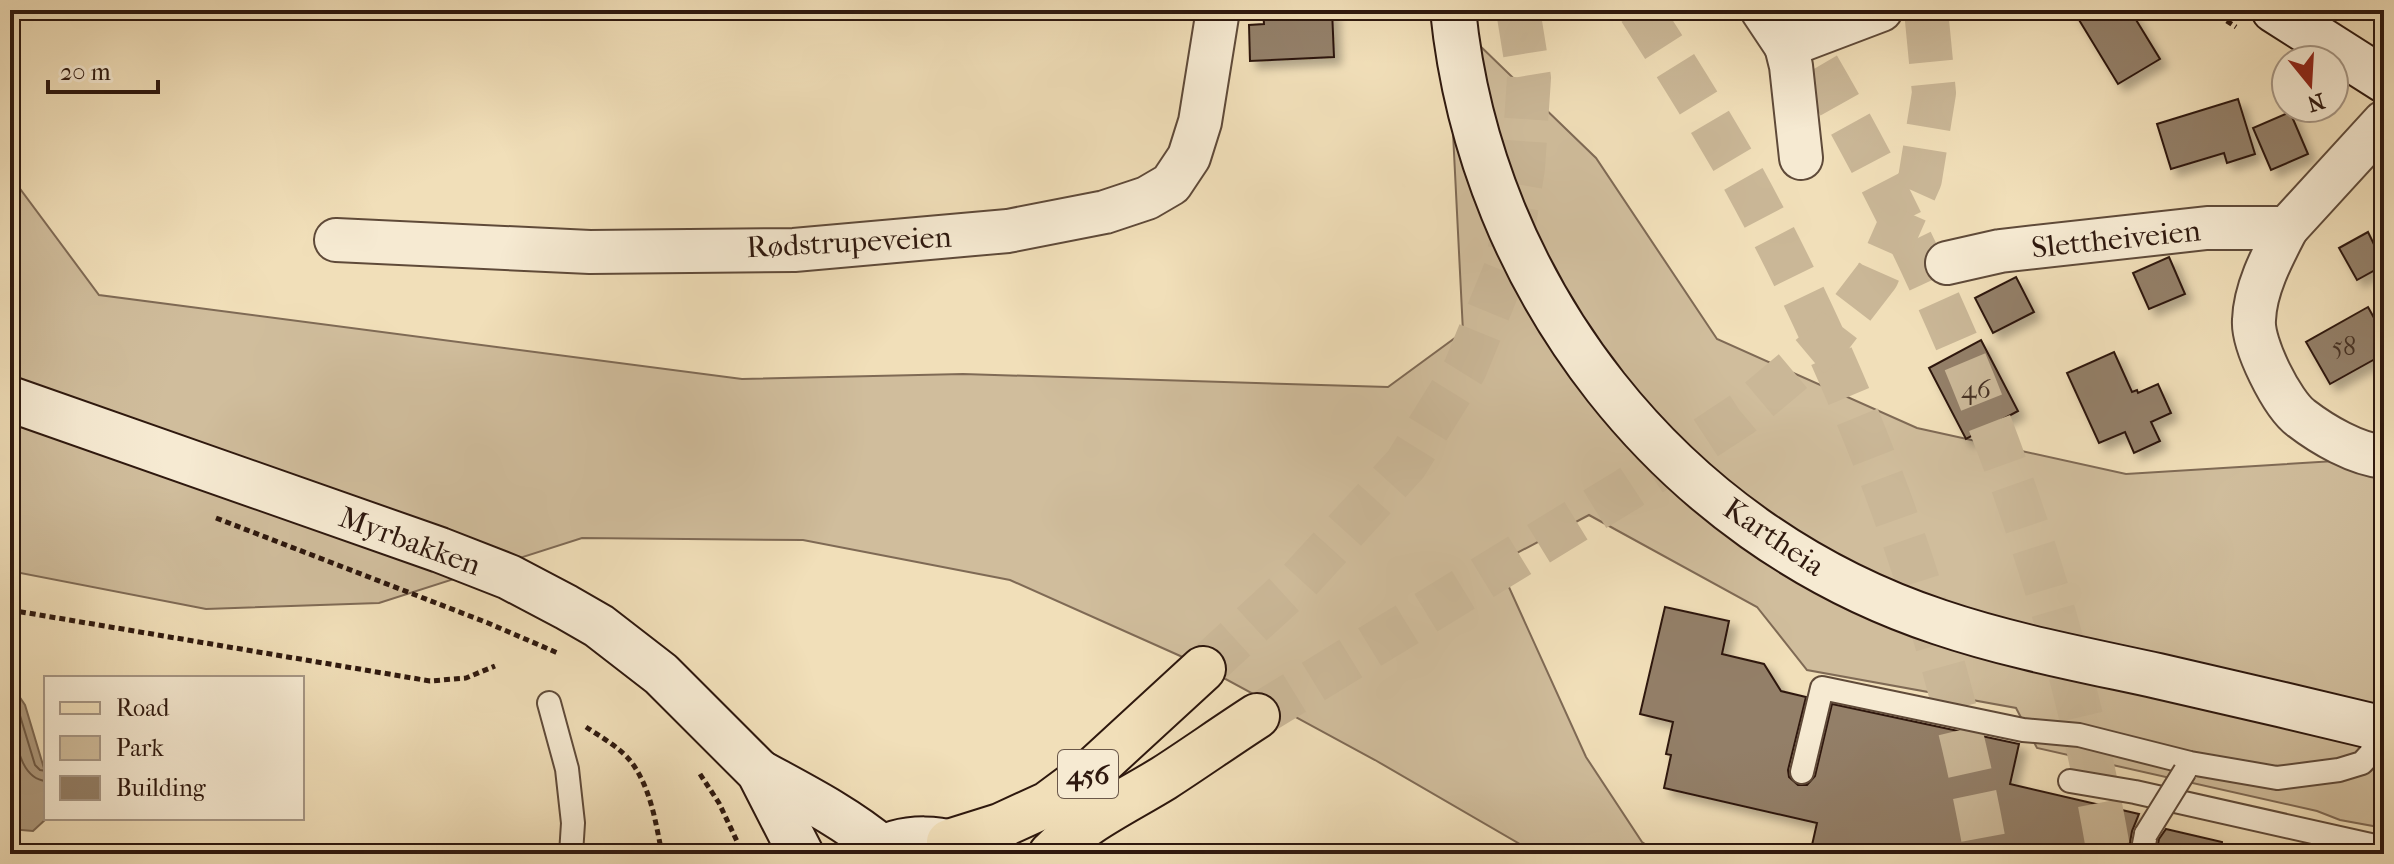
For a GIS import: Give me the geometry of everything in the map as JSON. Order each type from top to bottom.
[{"type":"main road","name":"456","points":[[963,848],[1000,826],[1048,804],[1091,772],[1203,669]]},
{"type":"main road","name":"456","points":[[1051,854],[1064,841],[1106,812],[1163,779],[1257,716]]},
{"type":"street","name":"Rødstrupeveien","points":[[336,240],[590,252],[794,250],[1008,231],[1105,212],[1147,198],[1171,184],[1189,157],[1200,122],[1218,10]]},
{"type":"street","name":"Kartheia","points":[[1453,10],[1459,65],[1481,151],[1514,236],[1542,294],[1605,388],[1645,433],[1733,513],[1781,549],[1824,572],[1938,622],[2375,740]]},
{"type":"street","points":[[1762,10],[1786,46],[1801,158]]},
{"type":"street","points":[[1786,46],[1881,10]]},
{"type":"street","points":[[2274,10],[2384,80]]},
{"type":"street","points":[[2384,122],[2287,228],[2260,290],[2253,322],[2262,357],[2278,389],[2298,417],[2335,439],[2372,456],[2384,457]]},
{"type":"street","name":"Slettheiveien","points":[[1947,263],[2000,251],[2207,228],[2287,228]]},
{"type":"street","name":"Myrbakken","points":[[10,399],[509,577],[599,626],[626,645],[661,674],[759,772],[864,833],[877,851]]},
{"type":"street","name":"Myrbakken","points":[[759,772],[801,854]]},
{"type":"street","points":[[877,851],[915,839],[963,848]]},
{"type":"lane","name":"Kartheia","points":[[1802,772],[1822,688],[2023,730],[2079,735],[2188,767],[2277,778],[2339,770],[2375,740]]},
{"type":"lane","points":[[549,703],[567,769],[573,823],[571,854]]},
{"type":"lane","points":[[2144,844],[2188,767]]},
{"type":"lane","points":[[2070,781],[2135,792],[2384,848]]},
{"type":"path","points":[[211,516],[488,623],[571,659]]},
{"type":"path","points":[[10,610],[430,681],[466,678],[495,666]]},
{"type":"path","points":[[549,703],[603,738],[632,762],[644,783],[662,854]]},
{"type":"path","points":[[699,772],[719,803],[743,854]]},
{"type":"green space","points":[[1475,41],[1596,158],[1717,339],[1917,428],[2126,474],[2384,458],[2384,828],[2037,748],[2016,708],[1807,670],[1757,607],[1589,515],[1498,563],[1586,757],[1642,842],[1660,854],[1537,854],[1375,760],[1196,663],[1010,580],[803,540],[582,538],[379,603],[206,609],[10,571],[10,178],[99,295],[742,379],[963,374],[1388,387],[1463,332],[1452,113]]},
{"type":"water","points":[[10,683],[25,705],[44,768],[45,820],[33,831],[10,829]]},
{"type":"building","points":[[1263,10],[1332,10],[1334,57],[1250,61],[1249,25],[1264,24]]},
{"type":"building","points":[[2073,10],[2130,10],[2160,59],[2118,84]]},
{"type":"building","points":[[2238,99],[2255,154],[2227,163],[2224,153],[2171,169],[2157,124]]},
{"type":"building","points":[[2270,121],[2270,124],[2295,124],[2308,154],[2271,170],[2253,128]]},
{"type":"building","points":[[2368,232],[2384,265],[2357,280],[2339,248]]},
{"type":"building","points":[[2169,257],[2185,294],[2149,309],[2133,273]]},
{"type":"building","points":[[2016,277],[2034,312],[1993,333],[1975,298]]},
{"type":"building","points":[[2368,307],[2384,336],[2384,354],[2330,384],[2306,342]]},
{"type":"building","points":[[1981,340],[2018,411],[1966,439],[1929,368]]},
{"type":"building","points":[[2114,352],[2132,392],[2137,390],[2138,393],[2158,384],[2171,413],[2151,422],[2160,441],[2134,453],[2125,432],[2099,443],[2067,373]]},
{"type":"building","points":[[1665,607],[1729,621],[1722,654],[1764,664],[1781,691],[1806,697],[1788,770],[1789,777],[1798,785],[1807,785],[1815,776],[1832,704],[2019,744],[2010,784],[2139,814],[2128,854],[1810,854],[1817,823],[1664,788],[1671,755],[1666,754],[1673,722],[1640,714]]},
{"type":"building","points":[[2166,829],[2222,842],[2221,854],[2156,854],[2159,839]]},
{"type":"tunnel","points":[[1203,669],[1299,581],[1406,464],[1465,369],[1507,266],[1523,168],[1529,78],[1518,10]]},
{"type":"tunnel","points":[[1640,10],[1744,180],[1824,340],[1860,423],[1892,507],[1947,679],[1969,766],[1986,854]]},
{"type":"tunnel","points":[[1784,10],[1842,108],[1895,209],[1943,311],[1987,416],[2026,523],[2059,632],[2087,742],[2109,854]]},
{"type":"tunnel","points":[[1257,716],[1628,489],[1742,414],[1824,345],[1877,276],[1920,179],[1934,93],[1926,10]]}]
